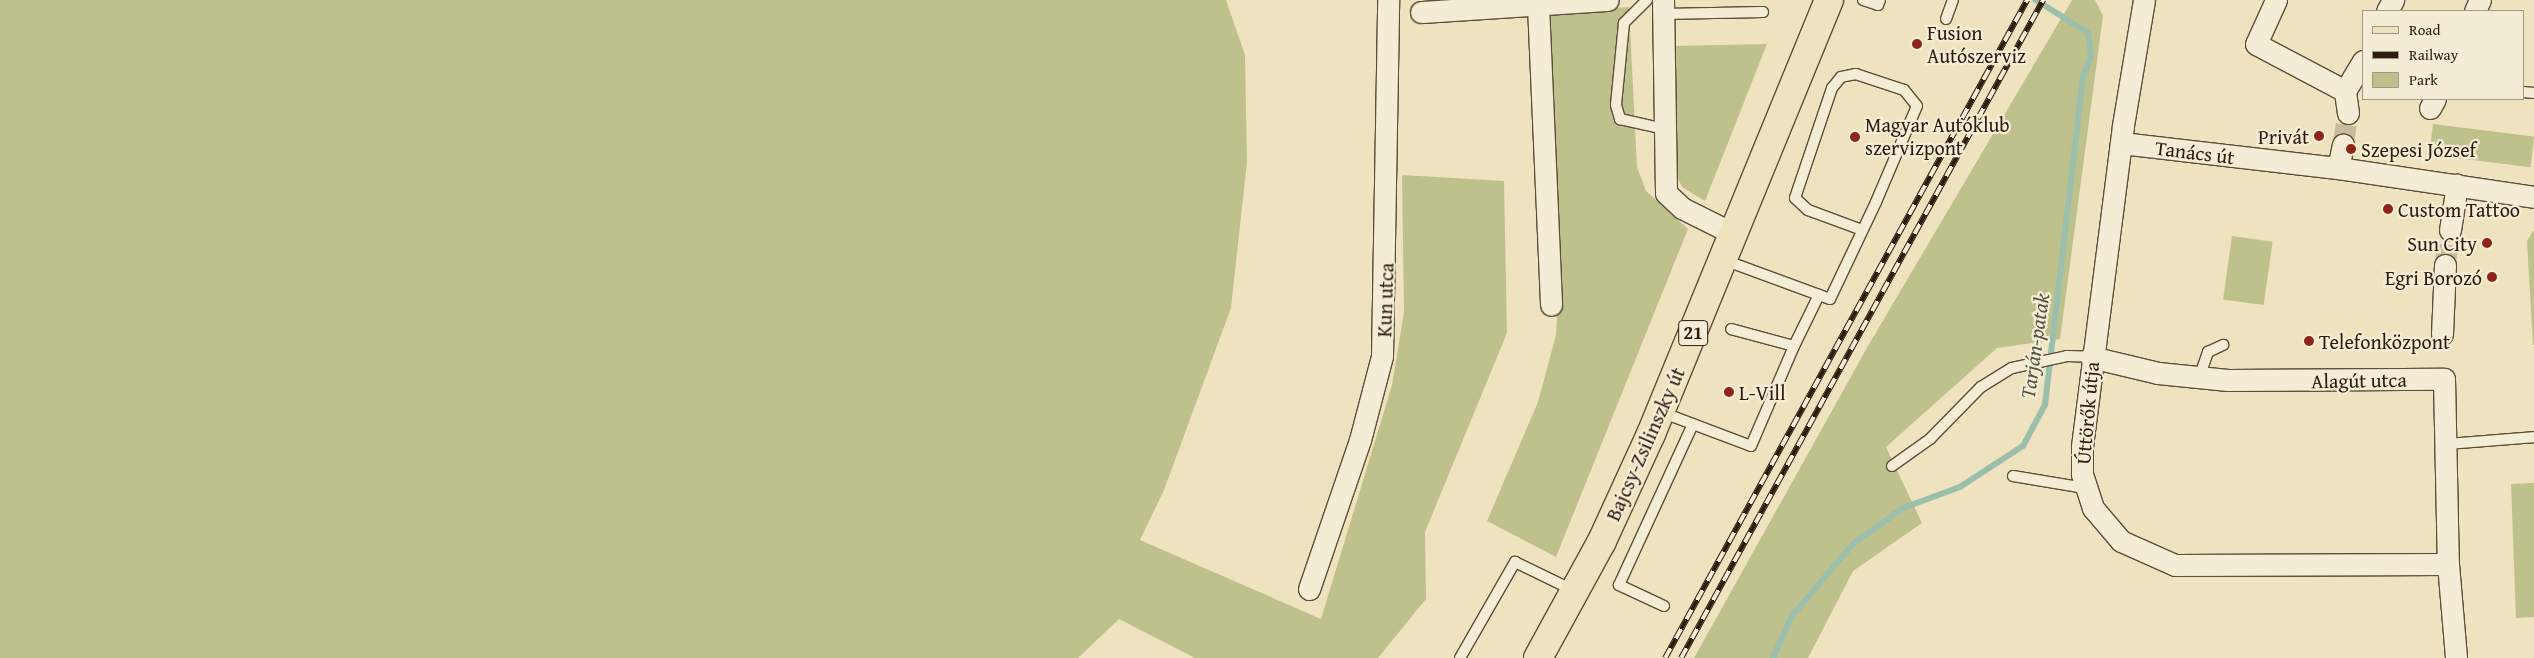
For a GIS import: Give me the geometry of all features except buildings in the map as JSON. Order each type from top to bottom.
[{"type":"main road","name":"Bajcsy-Zsilinszky út","points":[[1538,658],[1575,591],[1660,411],[1724,260],[1829,0]]},
{"type":"street","name":"Kun utca","points":[[1309,589],[1375,393],[1383,348],[1388,0]]},
{"type":"street","points":[[1421,12],[1608,0]]},
{"type":"street","name":"Úttörők útja","points":[[2144,0],[2121,143],[2091,357],[2081,461],[2085,488],[2100,519],[2116,536],[2175,565],[2448,564]]},
{"type":"street","points":[[2276,0],[2256,44],[2346,91]]},
{"type":"street","points":[[1538,5],[1551,305]]},
{"type":"street","points":[[1663,7],[1666,194],[1682,208],[1734,234]]},
{"type":"street","points":[[2348,114],[2346,91],[2362,63]]},
{"type":"street","name":"Tanács út","points":[[2121,143],[2338,168],[2534,198]]},
{"type":"street","points":[[2338,168],[2343,145]]},
{"type":"street","points":[[2450,230],[2457,186]]},
{"type":"street","points":[[2442,334],[2445,265]]},
{"type":"street","name":"Alagút utca","points":[[2091,357],[2200,378],[2444,379],[2448,564]]},
{"type":"street","points":[[2448,564],[2456,658]]},
{"type":"lane","points":[[1647,0],[1624,23],[1616,105],[1620,119],[1664,129]]},
{"type":"lane","points":[[1863,0],[1878,6],[1880,0]]},
{"type":"lane","points":[[1946,19],[1953,0]]},
{"type":"lane","points":[[1663,7],[1763,12]]},
{"type":"lane","points":[[1724,260],[1830,299],[1862,230],[1917,106],[1904,90],[1856,74],[1841,77],[1832,88],[1795,198],[1808,210],[1862,230]]},
{"type":"lane","points":[[1660,411],[1751,446],[1794,346],[1820,295]]},
{"type":"lane","points":[[1731,329],[1794,346]]},
{"type":"lane","points":[[2200,378],[2208,352],[2222,345]]},
{"type":"lane","points":[[1892,466],[1930,439],[1989,381],[2036,361],[2067,356],[2091,357]]},
{"type":"lane","points":[[1664,606],[1619,585],[1693,424]]},
{"type":"lane","points":[[2446,444],[2534,437]]},
{"type":"lane","points":[[2013,476],[2085,488]]},
{"type":"lane","points":[[1460,658],[1515,562],[1575,591]]},
{"type":"green space","points":[[0,0],[1226,0],[1245,55],[1247,162],[1231,308],[1164,490],[1140,540],[1321,619],[1392,385],[1404,312],[1402,175],[1504,181],[1507,333],[1425,532],[1426,599],[1378,658],[1195,658],[1119,619],[1078,658],[0,658]]},
{"type":"green space","points":[[2072,0],[2095,0],[2103,16],[2060,339],[1997,348],[1886,447],[1922,523],[1853,571],[1808,658],[1694,658],[1868,346]]},
{"type":"green space","points":[[1629,7],[1637,167],[1646,191],[1688,229],[1556,557],[1487,521],[1538,402],[1556,335],[1558,298],[1543,12]]},
{"type":"green space","points":[[1767,44],[1705,201],[1682,187],[1675,172],[1672,46]]},
{"type":"green space","points":[[2433,124],[2534,136],[2530,167],[2429,155]]},
{"type":"green space","points":[[2534,230],[2534,345],[2533,345],[2527,241]]},
{"type":"green space","points":[[2232,236],[2273,242],[2264,305],[2223,299]]},
{"type":"green space","points":[[2534,483],[2534,617],[2516,618],[2511,484]]},
{"type":"waterway","name":"Tarján-patak","points":[[1773,658],[1792,616],[1853,544],[1903,508],[1960,487],[2023,446],[2045,405],[2083,77],[2091,56],[2088,33],[2035,0]]},
{"type":"tunnel","points":[[2343,145],[2348,113]]},
{"type":"tunnel","points":[[2445,265],[2450,230]]},
{"type":"railway","points":[[1665,658],[2027,0]]},
{"type":"railway","points":[[1681,658],[2043,0]]},
{"type":"place","name":"Fusion Autószerviz","points":[[1917,44]]},
{"type":"place","name":"Privát","points":[[2319,136]]},
{"type":"place","name":"Magyar Autóklub szervizpont","points":[[1855,137]]},
{"type":"place","name":"Szepesi József","points":[[2351,149]]},
{"type":"place","name":"Custom Tattoo","points":[[2388,209]]},
{"type":"place","name":"Sun City","points":[[2487,243]]},
{"type":"place","name":"Egri Borozó","points":[[2492,277]]},
{"type":"place","name":"Telefonközpont","points":[[2309,341]]},
{"type":"place","name":"L-Vill","points":[[1729,392]]}]
